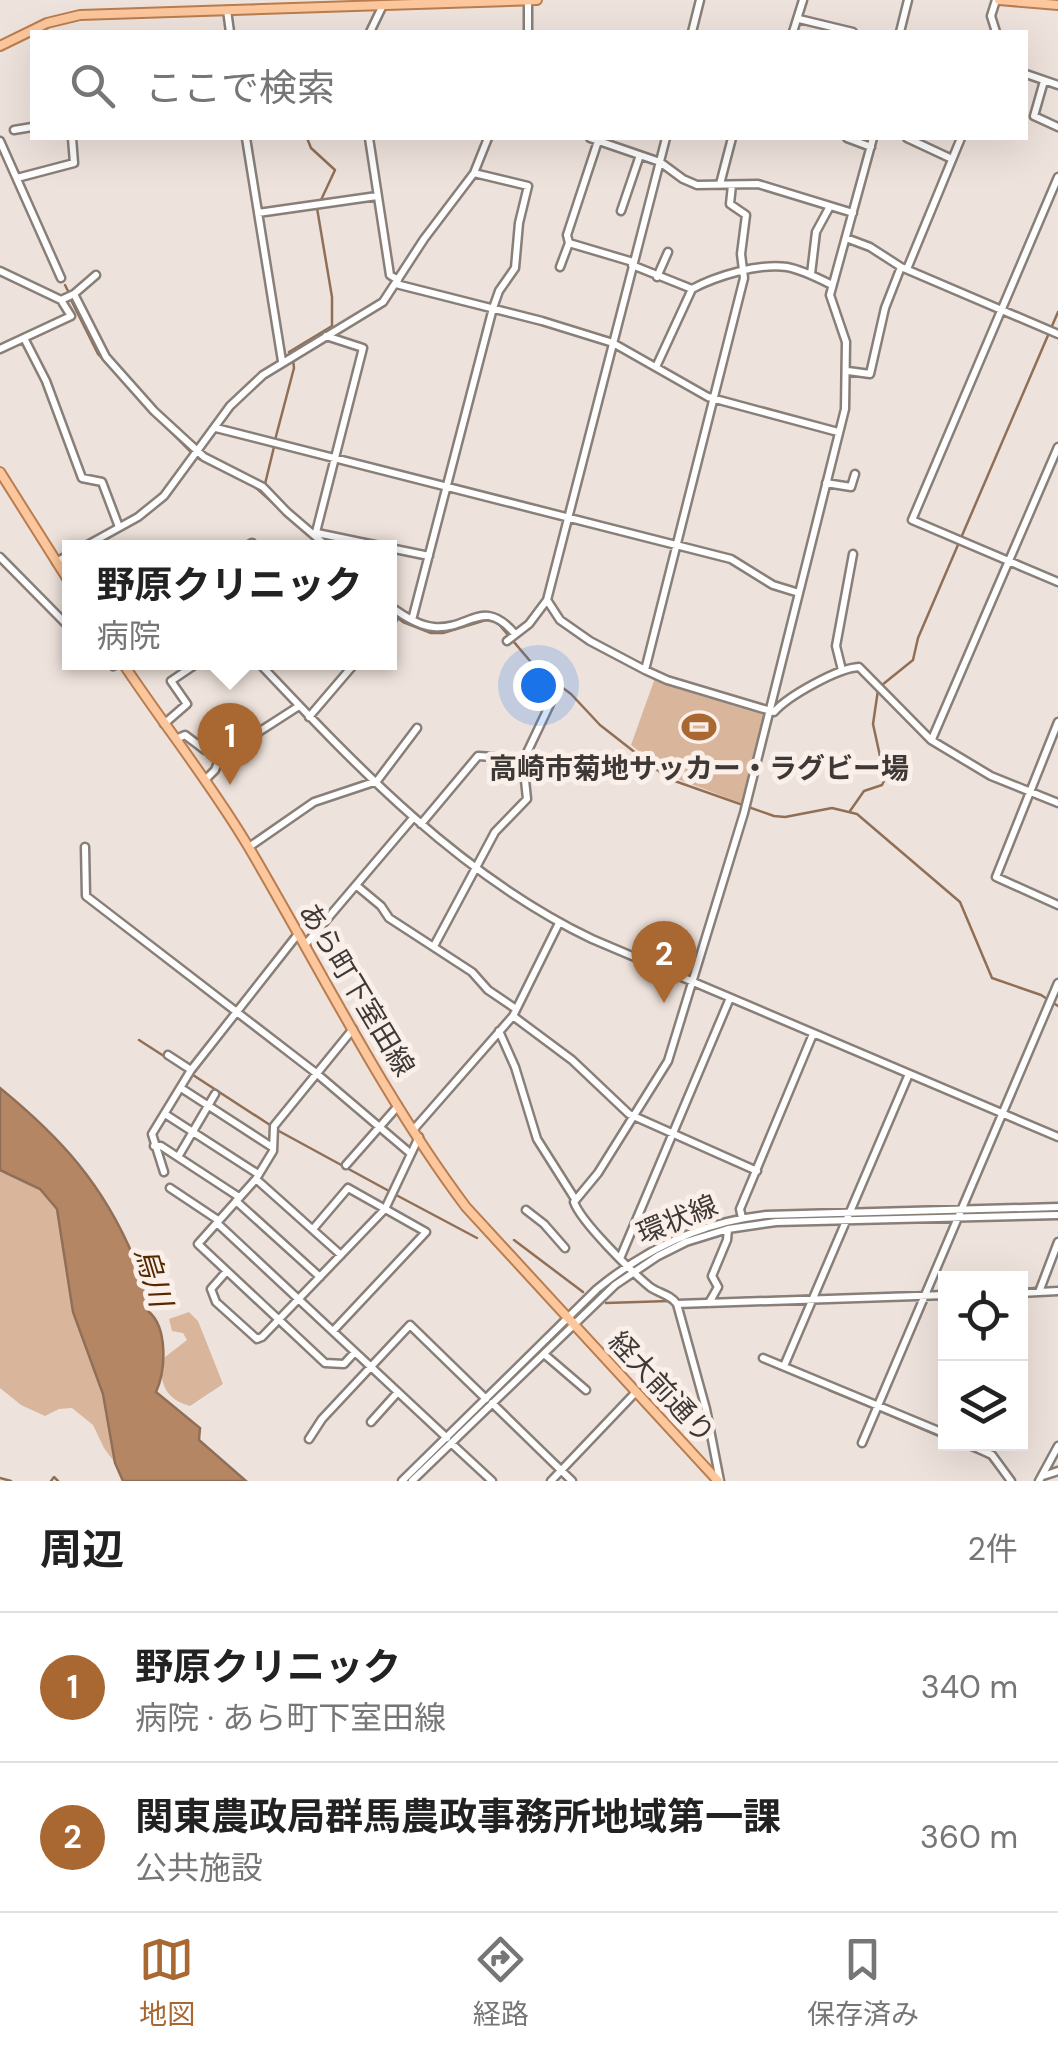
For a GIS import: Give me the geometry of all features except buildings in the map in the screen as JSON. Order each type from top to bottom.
[{"type":"main road","points":[[37,30],[55,20],[80,15],[537,0]]},
{"type":"main road","points":[[998,0],[1058,5]]},
{"type":"main road","points":[[0,46],[30,33]]},
{"type":"main road","points":[[0,472],[62,571]]},
{"type":"main road","name":"あら町下室田線","points":[[127,670],[248,847],[352,1029],[466,1207],[570,1320]]},
{"type":"main road","name":"経大前通り","points":[[570,1320],[719,1481]]},
{"type":"street","points":[[224,0],[222,10],[229,30]]},
{"type":"street","points":[[528,0],[528,30]]},
{"type":"street","points":[[692,30],[700,0]]},
{"type":"street","points":[[794,30],[803,0]]},
{"type":"street","points":[[900,30],[908,0]]},
{"type":"street","points":[[995,30],[991,16],[998,0]]},
{"type":"street","points":[[371,30],[384,5]]},
{"type":"street","points":[[799,20],[843,30]]},
{"type":"street","points":[[1028,75],[1058,85]]},
{"type":"street","points":[[1044,81],[1034,116],[1058,127]]},
{"type":"street","points":[[14,130],[30,127]]},
{"type":"street","points":[[17,178],[74,163],[72,140]]},
{"type":"street","points":[[246,140],[282,361]]},
{"type":"street","points":[[369,140],[390,274],[397,282],[612,343],[714,399],[838,432]]},
{"type":"street","points":[[96,540],[145,512],[164,496],[236,399],[282,361],[376,307],[474,173],[487,140]]},
{"type":"street","points":[[560,268],[594,140]]},
{"type":"street","points":[[597,140],[660,162],[690,182],[758,184],[853,213]]},
{"type":"street","points":[[397,610],[412,620],[440,627],[491,615],[503,621],[511,637],[529,624],[547,600],[666,140]]},
{"type":"street","points":[[720,184],[731,140]]},
{"type":"street","points":[[852,140],[870,147]]},
{"type":"street","points":[[719,1481],[706,1409],[677,1304],[631,1268],[574,1206],[665,1068],[746,808],[845,409],[846,342],[830,295],[872,140]]},
{"type":"street","points":[[911,140],[952,159]]},
{"type":"street","points":[[848,371],[870,374],[885,308],[961,140]]},
{"type":"street","points":[[0,141],[61,278]]},
{"type":"street","points":[[622,211],[640,155]]},
{"type":"street","points":[[412,620],[493,308],[515,268],[518,223],[528,186],[474,173]]},
{"type":"street","points":[[1058,177],[912,520],[1058,582]]},
{"type":"street","points":[[645,670],[744,272],[746,215],[730,204],[732,185]]},
{"type":"street","points":[[258,214],[378,196]]},
{"type":"street","points":[[811,274],[816,232],[828,208]]},
{"type":"street","points":[[846,238],[870,247],[904,268],[1058,334]]},
{"type":"street","points":[[569,243],[692,289]]},
{"type":"street","points":[[657,277],[668,252]]},
{"type":"street","points":[[656,367],[692,289],[705,282],[779,266],[832,284]]},
{"type":"street","points":[[0,271],[61,300],[72,316],[0,348]]},
{"type":"street","points":[[61,300],[96,275]]},
{"type":"street","points":[[74,294],[96,341],[112,364],[198,453],[263,487],[322,540]]},
{"type":"street","points":[[316,534],[363,348],[326,336]]},
{"type":"street","points":[[24,338],[46,381],[82,478],[86,482],[100,480],[119,527]]},
{"type":"street","points":[[216,428],[734,560],[773,585],[800,594]]},
{"type":"street","points":[[932,740],[1058,447]]},
{"type":"street","points":[[826,482],[851,488],[854,474]]},
{"type":"street","points":[[316,534],[348,540]]},
{"type":"street","points":[[397,549],[430,556]]},
{"type":"street","points":[[842,670],[836,646],[853,554]]},
{"type":"street","points":[[0,556],[62,621]]},
{"type":"street","points":[[56,562],[62,559]]},
{"type":"street","points":[[547,600],[560,620],[645,670],[774,712],[786,698],[854,666],[932,740],[991,776],[1058,804]]},
{"type":"street","points":[[164,724],[187,704],[171,681],[187,670]]},
{"type":"street","points":[[265,670],[374,783],[512,896],[559,923],[1058,1137]]},
{"type":"street","points":[[310,717],[349,670]]},
{"type":"street","points":[[434,946],[495,832],[527,799],[523,765],[552,700]]},
{"type":"street","points":[[205,780],[220,757],[299,706]]},
{"type":"street","points":[[1058,722],[996,877],[1058,905]]},
{"type":"street","points":[[248,847],[314,802],[374,783],[417,728]]},
{"type":"street","points":[[176,740],[185,735],[205,750]]},
{"type":"street","points":[[305,945],[478,756],[494,757],[512,768],[523,765]]},
{"type":"street","points":[[85,847],[86,896],[316,1073],[410,1152]]},
{"type":"street","points":[[357,886],[389,918],[472,972],[633,1116],[757,1171]]},
{"type":"street","points":[[226,1272],[210,1289],[216,1302],[257,1340],[384,1209],[417,1133],[514,1012],[559,923]]},
{"type":"street","points":[[164,1172],[152,1134],[191,1070],[298,934]]},
{"type":"street","points":[[862,1443],[1058,983]]},
{"type":"street","points":[[620,1256],[730,998]]},
{"type":"street","points":[[352,1029],[274,1126],[273,1147],[257,1176],[198,1246],[325,1364],[344,1364],[355,1352]]},
{"type":"street","points":[[499,1030],[537,1139],[575,1200]]},
{"type":"street","points":[[742,1218],[740,1209],[813,1034]]},
{"type":"street","points":[[168,1055],[191,1070]]},
{"type":"street","points":[[784,1366],[908,1074]]},
{"type":"street","points":[[180,1088],[273,1147]]},
{"type":"street","points":[[178,1157],[215,1094]]},
{"type":"street","points":[[346,1166],[400,1105]]},
{"type":"street","points":[[166,1114],[257,1176],[341,1255]]},
{"type":"street","points":[[154,1146],[178,1157],[238,1199],[320,1278]]},
{"type":"street","points":[[170,1188],[218,1222],[449,1440],[485,1479]]},
{"type":"street","points":[[313,1229],[348,1188],[426,1232],[333,1332]]},
{"type":"street","name":"環状線","points":[[960,1214],[1058,1208]]},
{"type":"street","points":[[526,1210],[565,1248]]},
{"type":"street","name":"環状線","points":[[402,1481],[570,1320],[631,1268],[685,1234],[742,1218],[1058,1215]]},
{"type":"street","name":"環状線","points":[[631,1268],[728,1228],[848,1216]]},
{"type":"street","points":[[710,1303],[718,1287],[712,1276],[728,1228]]},
{"type":"street","points":[[1038,1292],[1058,1242]]},
{"type":"street","points":[[1028,1293],[1058,1292]]},
{"type":"street","points":[[677,1304],[938,1295]]},
{"type":"street","name":"環状線","points":[[489,1401],[544,1354],[570,1320]]},
{"type":"street","points":[[309,1439],[410,1326],[572,1481]]},
{"type":"street","points":[[544,1354],[586,1390]]},
{"type":"street","points":[[763,1358],[938,1431]]},
{"type":"street","points":[[371,1422],[398,1392]]},
{"type":"street","points":[[551,1481],[636,1393]]},
{"type":"street","name":"環状線","points":[[412,1481],[449,1440]]},
{"type":"street","points":[[1041,1478],[1058,1446]]},
{"type":"street","points":[[984,1451],[992,1455],[1011,1481]]},
{"type":"street","points":[[1041,1478],[1058,1471]]},
{"type":"shaded area","name":"高崎市菊地サッカー・ラグビー場","points":[[655,678],[765,710],[743,804],[670,776],[631,745]]},
{"type":"shaded area","points":[[0,1088],[61,1144],[109,1207],[134,1258],[144,1284],[148,1311],[162,1338],[162,1372],[156,1392],[200,1428],[199,1440],[246,1481],[123,1481],[115,1463],[103,1394],[73,1312],[57,1209],[40,1189],[0,1170]]},
{"type":"shaded area","points":[[0,1170],[40,1189],[57,1209],[73,1312],[103,1394],[115,1463],[93,1425],[72,1408],[45,1416],[21,1405],[0,1388]]},
{"type":"shaded area","points":[[189,1312],[198,1321],[223,1384],[190,1406],[166,1390],[160,1361],[187,1340],[183,1333],[172,1331],[169,1319]]},
{"type":"waterway","points":[[308,140],[311,148],[335,170],[321,200]]},
{"type":"waterway","points":[[289,352],[332,326],[332,297],[317,208]]},
{"type":"waterway","points":[[65,285],[69,293]]},
{"type":"waterway","points":[[71,300],[98,354],[143,403]]},
{"type":"waterway","points":[[882,685],[913,660],[918,638],[1058,312]]},
{"type":"waterway","points":[[275,440],[293,360]]},
{"type":"waterway","points":[[155,416],[192,453]]},
{"type":"waterway","points":[[267,487],[274,447]]},
{"type":"waterway","points":[[199,459],[242,480]]},
{"type":"waterway","points":[[254,486],[314,540]]},
{"type":"waterway","points":[[397,617],[431,633],[486,620],[497,622],[536,668],[669,779],[774,816],[832,808],[857,814],[960,902],[992,978],[1041,995],[1058,1006]]},
{"type":"waterway","points":[[850,811],[864,791],[882,785],[885,779],[873,724],[878,690]]},
{"type":"waterway","points":[[139,1040],[187,1071]]},
{"type":"waterway","points":[[193,1075],[270,1125]]},
{"type":"waterway","points":[[277,1130],[389,1191]]},
{"type":"waterway","points":[[398,1196],[477,1238]]},
{"type":"waterway","points":[[514,1240],[583,1292]]},
{"type":"waterway","points":[[1028,1289],[1034,1289]]},
{"type":"waterway","points":[[819,1296],[923,1292]]},
{"type":"waterway","points":[[931,1292],[938,1292]]},
{"type":"waterway","points":[[718,1299],[809,1296]]},
{"type":"waterway","points":[[606,1303],[669,1301]]},
{"type":"waterway","points":[[829,1390],[873,1408]]},
{"type":"waterway","points":[[880,1411],[938,1436]]},
{"type":"waterway","points":[[973,1451],[988,1457],[1007,1481]]},
{"type":"waterway","points":[[51,1481],[54,1477],[58,1481]]},
{"type":"waterway","points":[[0,1478],[11,1481]]},
{"type":"place","name":"高崎市菊地サッカー・ラグビー場","points":[[699,727]]},
{"type":"place","name":"野原クリニック","points":[[230,785]]},
{"type":"place","name":"関東農政局群馬農政事務所地域第一課","points":[[664,1003]]},
{"type":"water label","name":"烏川","points":[[153,1277]]}]
